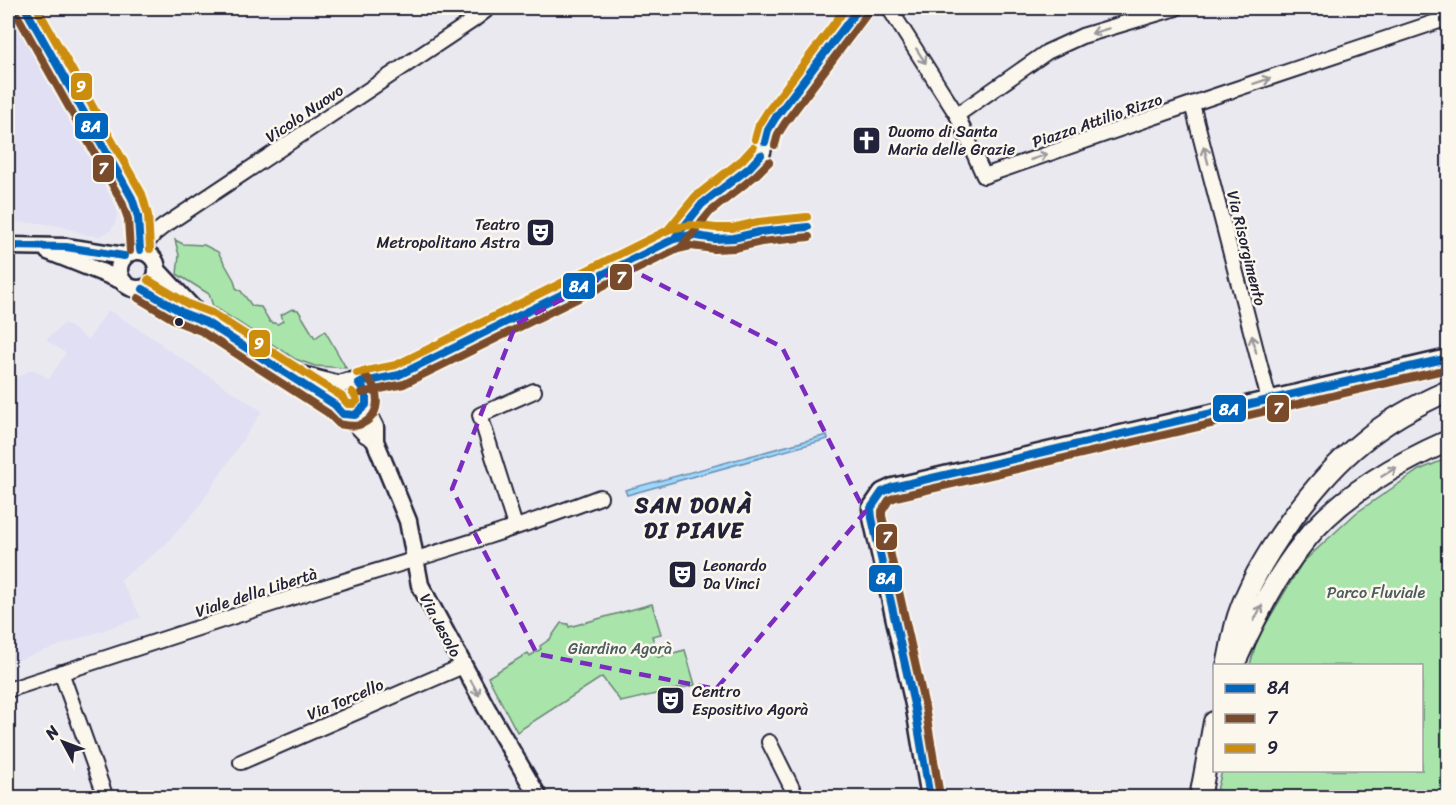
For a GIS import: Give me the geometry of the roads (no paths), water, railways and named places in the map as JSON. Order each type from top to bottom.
[{"type":"main road","points":[[1227,664],[1238,616],[1260,568],[1314,491],[1346,455],[1363,441],[1413,407],[1449,391]]},
{"type":"main road","points":[[1234,664],[1271,589],[1305,541],[1327,518],[1394,468],[1449,441]]},
{"type":"main road","points":[[1200,798],[1213,733]]},
{"type":"street","points":[[26,8],[132,198],[138,217],[135,253],[119,266],[121,280]]},
{"type":"street","name":"Vicolo Nuovo","points":[[135,253],[164,226],[489,8]]},
{"type":"street","points":[[674,239],[706,200],[753,166],[776,117],[859,8]]},
{"type":"street","points":[[889,8],[957,116],[1047,52],[1082,36],[1155,11],[1176,8]]},
{"type":"street","name":"Piazza Attilio Rizzo","points":[[957,116],[984,176],[1449,18]]},
{"type":"street","name":"Via Risorgimento","points":[[1192,104],[1269,400]]},
{"type":"street","points":[[340,410],[334,393],[340,385],[351,381],[359,383],[399,375],[674,239],[691,235],[721,239]]},
{"type":"street","points":[[8,246],[66,247],[135,253],[154,258],[158,271],[179,296],[206,322]]},
{"type":"street","points":[[39,247],[121,280],[129,287],[143,289],[183,312],[206,322],[340,410],[358,414],[399,375]]},
{"type":"street","points":[[143,289],[154,283],[158,271]]},
{"type":"street","points":[[930,798],[915,709],[872,518],[871,508],[882,492],[893,487],[1449,358]]},
{"type":"street","points":[[282,370],[340,385]]},
{"type":"street","points":[[359,383],[367,392],[367,404]]},
{"type":"street","points":[[515,526],[480,415],[534,391]]},
{"type":"street","name":"Via Jesolo","points":[[367,404],[375,427],[375,441],[408,522],[420,585],[463,666],[539,798]]},
{"type":"street","name":"Via Jesolo","points":[[340,410],[365,435],[375,441]]},
{"type":"street","name":"Viale della Libertà","points":[[8,690],[415,560],[600,497]]},
{"type":"street","name":"Via Torcello","points":[[241,762],[463,666]]},
{"type":"street","points":[[61,672],[106,798]]},
{"type":"street","points":[[769,742],[797,798]]},
{"type":"water","points":[[827,435],[828,439],[627,495],[625,490]]},
{"type":"place","name":"Duomo di Santa Maria delle Grazie","points":[[867,140]]},
{"type":"place","name":"Teatro Metropolitano Astra","points":[[541,233]]},
{"type":"place","name":"Leonardo Da Vinci","points":[[682,574]]},
{"type":"place","name":"Centro Espositivo Agorà","points":[[671,700]]},
{"type":"district","name":"SAN DONÀ DI PIAVE","points":[[694,518]]},
{"type":"park label","name":"Parco Fluviale","points":[[1376,592]]},
{"type":"park label","name":"Giardino Agorà","points":[[620,648]]}]
